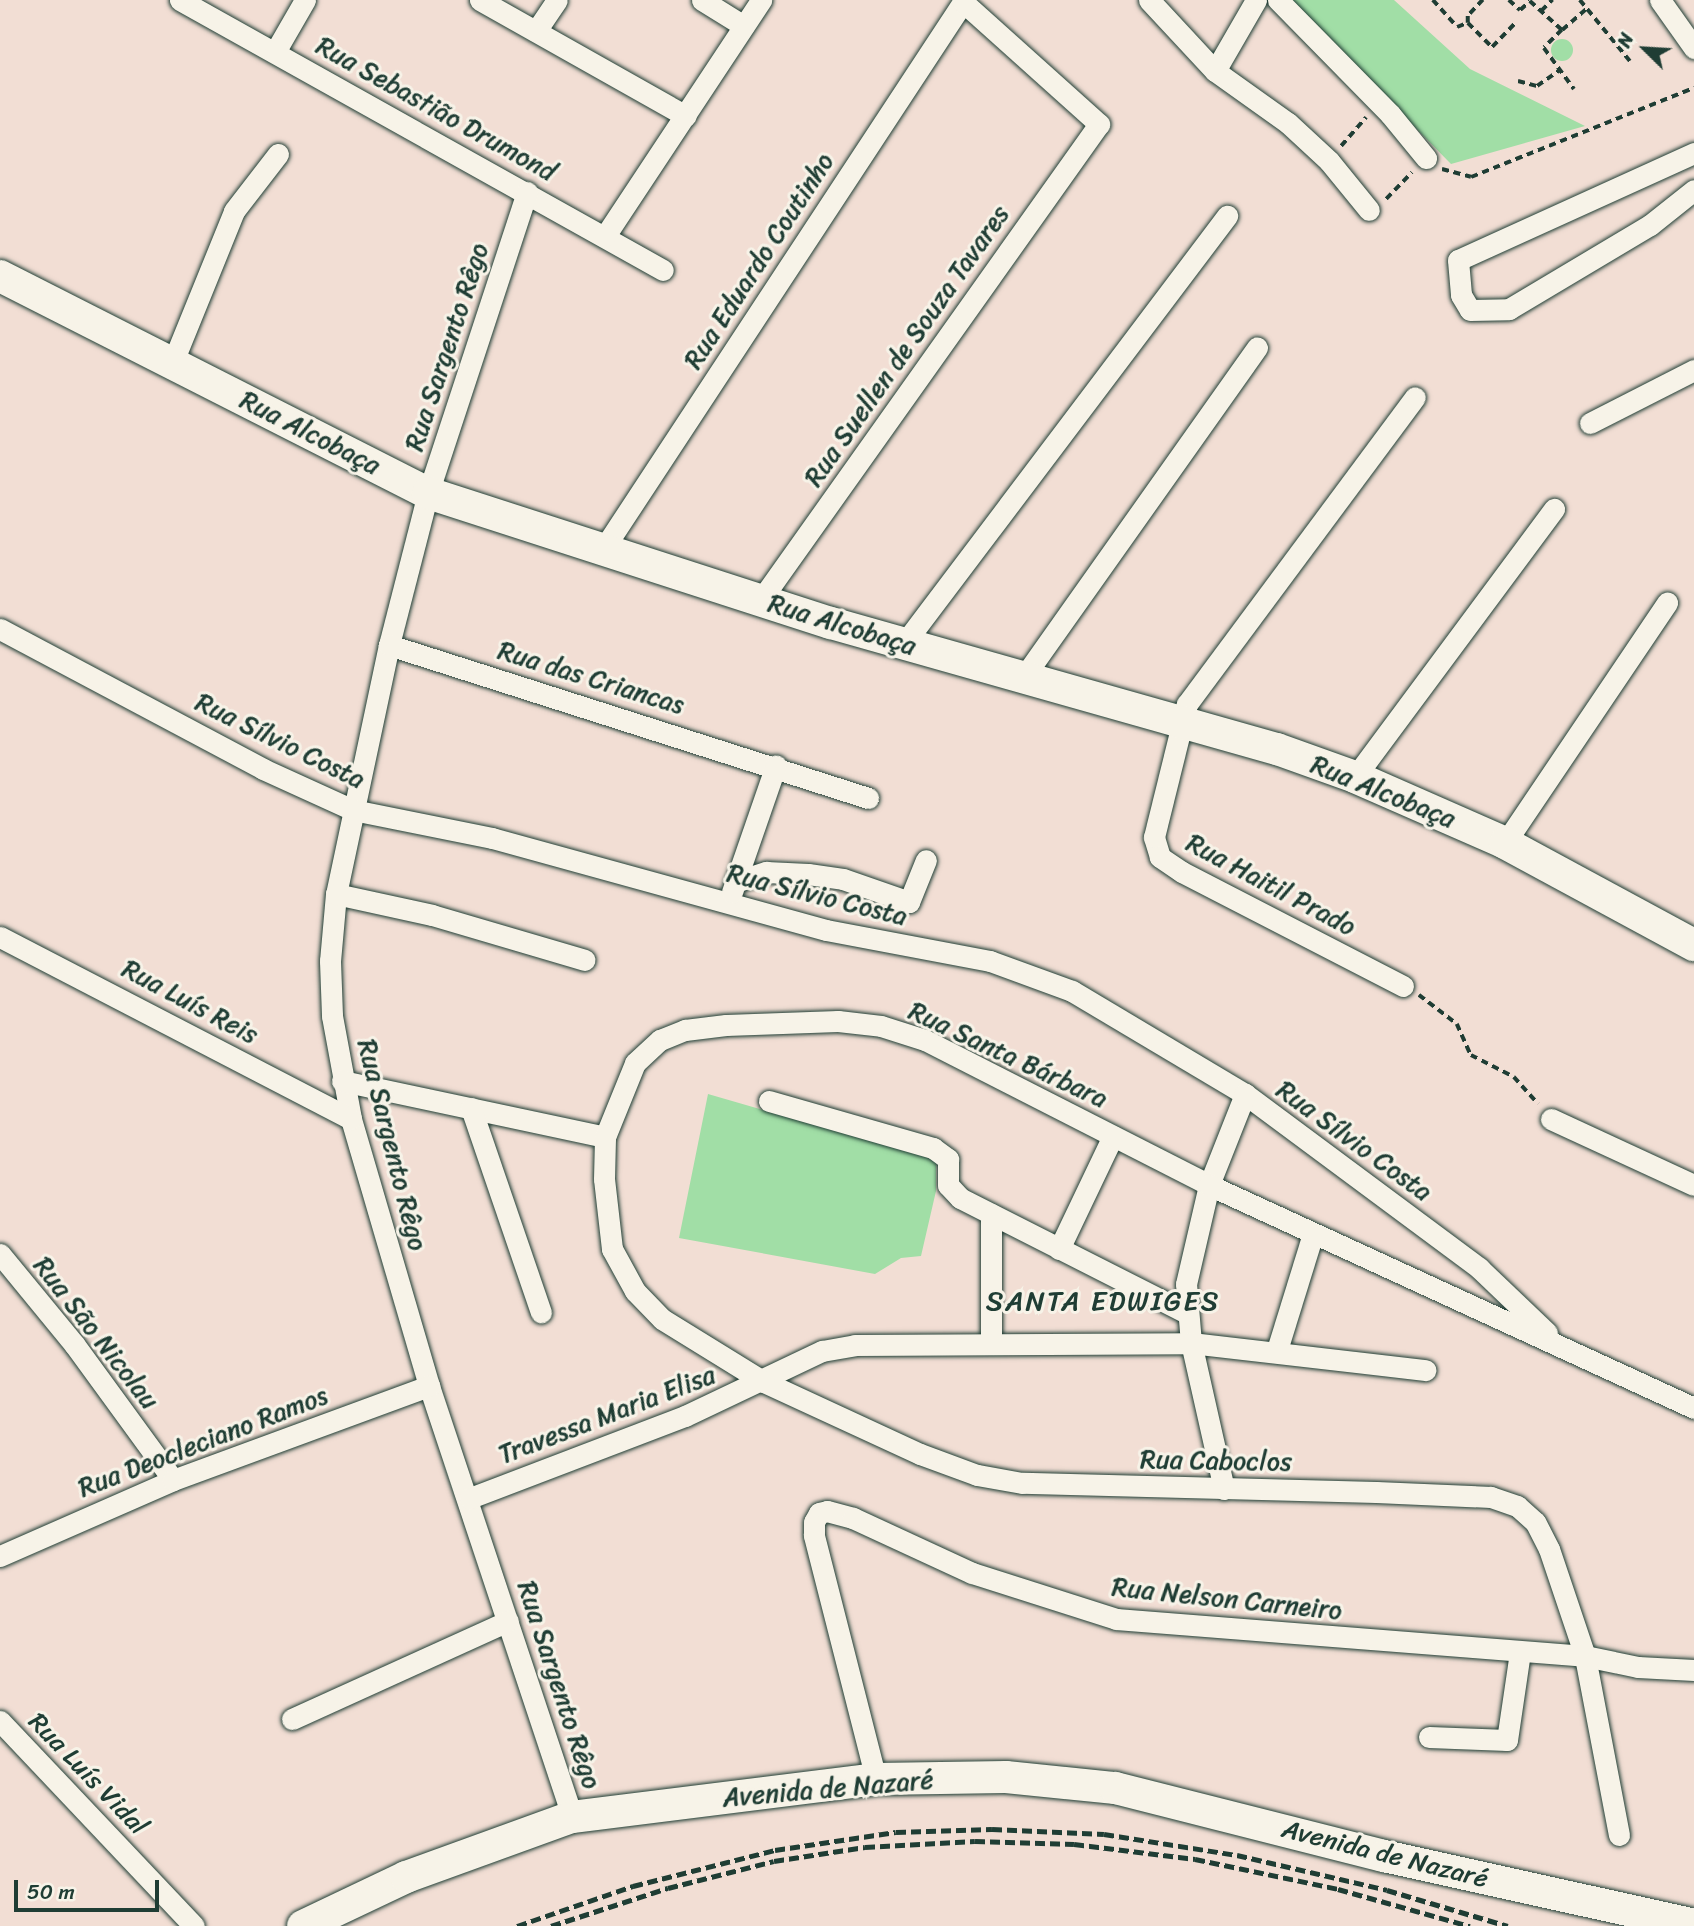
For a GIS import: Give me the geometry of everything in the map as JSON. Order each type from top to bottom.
[{"type":"main road","name":"Rua Alcobaça","points":[[0,276],[428,493],[602,551],[903,645],[1183,724],[1355,777],[1505,844],[1694,945]]},
{"type":"main road","name":"Avenida de Nazaré","points":[[303,1926],[406,1877],[572,1818],[876,1779],[1006,1777],[1115,1787],[1384,1856],[1694,1925]]},
{"type":"street","name":"Rua Sebastião Drumond","points":[[180,0],[663,270]]},
{"type":"street","points":[[275,52],[305,0]]},
{"type":"street","points":[[480,0],[687,116]]},
{"type":"street","points":[[536,31],[557,0]]},
{"type":"street","points":[[702,0],[744,26]]},
{"type":"street","points":[[605,236],[687,116],[761,0]]},
{"type":"street","points":[[1149,0],[1171,8],[1215,71],[1288,123],[1329,161],[1369,210]]},
{"type":"street","points":[[1215,71],[1256,0]]},
{"type":"street","points":[[1278,0],[1378,102],[1426,158]]},
{"type":"street","points":[[1660,0],[1694,48]]},
{"type":"street","name":"Rua Suellen de Souza Tavares","points":[[760,601],[1099,124],[963,2]]},
{"type":"street","name":"Rua Eduardo Coutinho","points":[[602,551],[963,2]]},
{"type":"street","points":[[1694,153],[1458,260],[1461,295],[1470,310],[1508,309],[1650,225],[1694,190]]},
{"type":"street","points":[[172,364],[234,211],[278,154]]},
{"type":"street","name":"Rua Sargento Rêgo","points":[[527,192],[428,493],[388,645],[336,894],[330,961],[342,1081],[351,1119],[429,1386],[470,1498],[572,1818]]},
{"type":"street","points":[[903,645],[1227,216]]},
{"type":"street","points":[[1023,678],[1257,348]]},
{"type":"street","points":[[1590,424],[1694,370]]},
{"type":"street","points":[[1183,724],[1187,704],[1415,397]]},
{"type":"street","points":[[1355,777],[1554,509]]},
{"type":"street","points":[[1505,844],[1667,603]]},
{"type":"street","name":"Rua Sílvio Costa","points":[[0,629],[263,769],[353,810],[492,838],[826,930],[990,961],[1033,974],[1072,991],[1245,1094],[1479,1268],[1555,1340]]},
{"type":"street","name":"Rua das Criancas","points":[[388,645],[776,765],[868,798]]},
{"type":"street","name":"Rua Haitil Prado","points":[[1183,724],[1158,812],[1154,837],[1160,857],[1403,986]]},
{"type":"street","points":[[728,903],[776,765]]},
{"type":"street","points":[[735,882],[766,872],[808,874],[843,879],[909,902],[926,860]]},
{"type":"street","points":[[336,894],[432,915],[585,960]]},
{"type":"street","name":"Rua Luís Reis","points":[[0,937],[351,1119]]},
{"type":"street","name":"Rua Santa Bárbara","points":[[764,1382],[662,1319],[635,1291],[612,1249],[604,1179],[605,1137],[635,1063],[660,1040],[685,1031],[726,1025],[838,1021],[881,1026],[925,1040],[1209,1185],[1313,1234],[1555,1340]]},
{"type":"street","points":[[342,1081],[605,1137]]},
{"type":"street","points":[[1224,1489],[1191,1343],[1187,1313],[1190,1257],[1209,1185],[1245,1094]]},
{"type":"street","points":[[769,1101],[933,1148],[948,1159],[953,1192],[990,1214],[1187,1313]]},
{"type":"street","points":[[471,1108],[541,1312]]},
{"type":"street","points":[[1551,1119],[1694,1185]]},
{"type":"street","points":[[1059,1249],[1113,1136]]},
{"type":"street","points":[[990,1214],[991,1344]]},
{"type":"street","points":[[1277,1350],[1313,1234]]},
{"type":"street","name":"Rua São Nicolau","points":[[0,1254],[74,1345],[173,1480]]},
{"type":"street","points":[[1555,1340],[1694,1408]]},
{"type":"street","name":"Travessa Maria Elisa","points":[[470,1498],[764,1382],[803,1359],[855,1345],[1191,1343],[1277,1350],[1425,1370]]},
{"type":"street","name":"Rua Caboclos","points":[[764,1382],[920,1454],[977,1475],[1022,1483],[1491,1497],[1517,1506],[1535,1522],[1549,1549],[1585,1656],[1619,1836]]},
{"type":"street","name":"Rua Deocleciano Ramos","points":[[0,1556],[173,1480],[429,1386]]},
{"type":"street","name":"Rua Nelson Carneiro","points":[[876,1779],[814,1535],[819,1513],[841,1513],[972,1573],[1116,1619],[1585,1656],[1638,1667],[1694,1670]]},
{"type":"street","points":[[292,1718],[508,1620]]},
{"type":"street","points":[[1429,1737],[1507,1740],[1520,1652]]},
{"type":"street","name":"Rua Luís Vidal","points":[[0,1721],[194,1926]]},
{"type":"path","points":[[1433,0],[1457,27],[1468,23]]},
{"type":"path","points":[[1483,0],[1468,16],[1468,23],[1492,47],[1516,22]]},
{"type":"path","points":[[1509,0],[1520,10],[1530,1],[1562,30]]},
{"type":"path","points":[[1541,11],[1552,0]]},
{"type":"path","points":[[1580,0],[1630,61]]},
{"type":"path","points":[[1574,89],[1544,48],[1587,8]]},
{"type":"path","points":[[1518,81],[1537,86],[1560,70]]},
{"type":"path","points":[[1369,210],[1381,204],[1426,158],[1454,176],[1471,177],[1694,88]]},
{"type":"path","points":[[1329,161],[1378,102]]},
{"type":"path","points":[[1403,986],[1457,1024],[1471,1055],[1514,1077],[1551,1119]]},
{"type":"green space","points":[[1290,0],[1394,0],[1470,69],[1585,126],[1451,164]]},
{"type":"green space","points":[[1562,39],[1570,42],[1573,50],[1570,58],[1562,61],[1554,58],[1551,50],[1554,42]]},
{"type":"green space","points":[[708,1094],[936,1160],[936,1191],[921,1256],[901,1258],[875,1274],[679,1238]]},
{"type":"railway","points":[[517,1926],[633,1886],[775,1850],[896,1832],[992,1829],[1104,1834],[1237,1855],[1387,1890],[1508,1926]]},
{"type":"railway","points":[[551,1926],[668,1888],[774,1861],[865,1847],[975,1841],[1074,1844],[1195,1859],[1338,1889],[1470,1926]]},
{"type":"district","name":"SANTA EDWIGES","points":[[1103,1301]]}]
